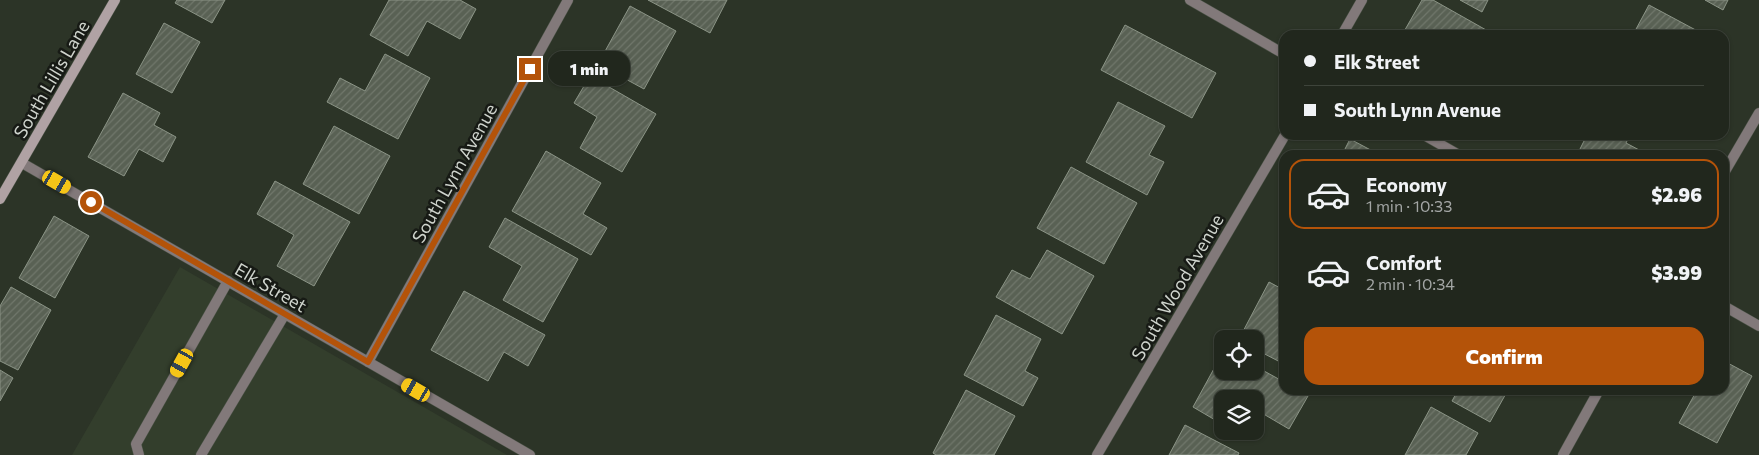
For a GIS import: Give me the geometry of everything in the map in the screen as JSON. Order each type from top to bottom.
[{"type":"street","name":"South Lillis Lane","points":[[0,199],[115,0]]},
{"type":"street","name":"South Lynn Avenue","points":[[368,362],[568,0]]},
{"type":"street","points":[[1190,0],[1279,51]]},
{"type":"street","points":[[1345,30],[1362,0]]},
{"type":"street","points":[[1729,164],[1759,113]]},
{"type":"street","name":"South Wood Avenue","points":[[1097,455],[1281,140]]},
{"type":"street","points":[[1433,140],[1450,150]]},
{"type":"street","name":"Elk Street","points":[[22,163],[530,455]]},
{"type":"street","points":[[139,455],[136,444],[228,281]]},
{"type":"street","points":[[1729,309],[1759,326]]},
{"type":"street","points":[[201,455],[285,314]]},
{"type":"street","points":[[1563,455],[1596,395]]},
{"type":"shaded area","points":[[180,267],[507,455],[72,455]]},
{"type":"building","points":[[177,0],[225,0],[212,23],[175,3]]},
{"type":"building","points":[[389,0],[460,0],[476,9],[460,39],[427,21],[408,56],[370,35]]},
{"type":"building","points":[[648,0],[727,0],[710,33]]},
{"type":"building","points":[[1422,0],[1433,0],[1486,30],[1405,30]]},
{"type":"building","points":[[1460,0],[1488,0],[1482,12]]},
{"type":"building","points":[[1705,0],[1728,0],[1723,10]]},
{"type":"building","points":[[1649,5],[1696,30],[1636,30]]},
{"type":"building","points":[[630,6],[676,31],[644,89],[598,64]]},
{"type":"building","points":[[164,23],[200,42],[172,93],[136,74]]},
{"type":"building","points":[[1125,25],[1216,73],[1192,118],[1101,70]]},
{"type":"building","points":[[385,54],[430,78],[398,139],[327,102],[340,78],[365,91]]},
{"type":"building","points":[[590,76],[656,114],[622,172],[580,148],[597,117],[574,103]]},
{"type":"building","points":[[123,93],[160,113],[154,125],[176,137],[163,162],[139,149],[124,176],[88,157]]},
{"type":"building","points":[[1118,102],[1165,126],[1149,155],[1164,162],[1147,195],[1086,162]]},
{"type":"building","points":[[334,126],[390,156],[359,214],[303,184]]},
{"type":"building","points":[[1350,140],[1352,140],[1371,150],[1344,150]]},
{"type":"building","points":[[1584,140],[1628,140],[1626,143],[1639,150],[1580,150]]},
{"type":"building","points":[[546,151],[601,183],[583,214],[607,228],[591,255],[512,211]]},
{"type":"building","points":[[1071,167],[1137,203],[1104,264],[1037,228]]},
{"type":"building","points":[[275,181],[350,222],[314,286],[277,266],[294,235],[257,214]]},
{"type":"building","points":[[54,216],[89,236],[55,298],[19,278]]},
{"type":"building","points":[[505,218],[578,259],[543,322],[503,300],[522,266],[489,247]]},
{"type":"building","points":[[1047,250],[1094,276],[1062,334],[996,297],[1012,270],[1030,279]]},
{"type":"building","points":[[1269,282],[1279,287],[1279,361],[1264,354],[1264,330],[1244,330]]},
{"type":"building","points":[[11,287],[51,310],[18,370],[0,361],[0,306]]},
{"type":"building","points":[[464,291],[545,335],[528,366],[504,352],[488,381],[431,350]]},
{"type":"building","points":[[996,315],[1041,339],[1025,371],[1038,378],[1023,406],[964,375]]},
{"type":"building","points":[[1729,364],[1752,376],[1717,443],[1679,423],[1694,395],[1729,395]]},
{"type":"building","points":[[1214,369],[1214,380],[1264,380],[1264,371],[1279,379],[1279,395],[1308,396],[1289,429],[1264,414],[1264,390],[1214,390],[1214,419],[1193,407]]},
{"type":"building","points":[[0,370],[13,378],[0,401]]},
{"type":"building","points":[[966,390],[1015,416],[994,455],[936,455],[933,453]]},
{"type":"building","points":[[1455,395],[1505,395],[1490,422],[1452,401]]},
{"type":"building","points":[[1431,407],[1478,433],[1466,455],[1405,455]]},
{"type":"building","points":[[1185,425],[1239,453],[1238,455],[1169,455]]},
{"type":"route","points":[[91,202],[368,362],[530,69]]}]
